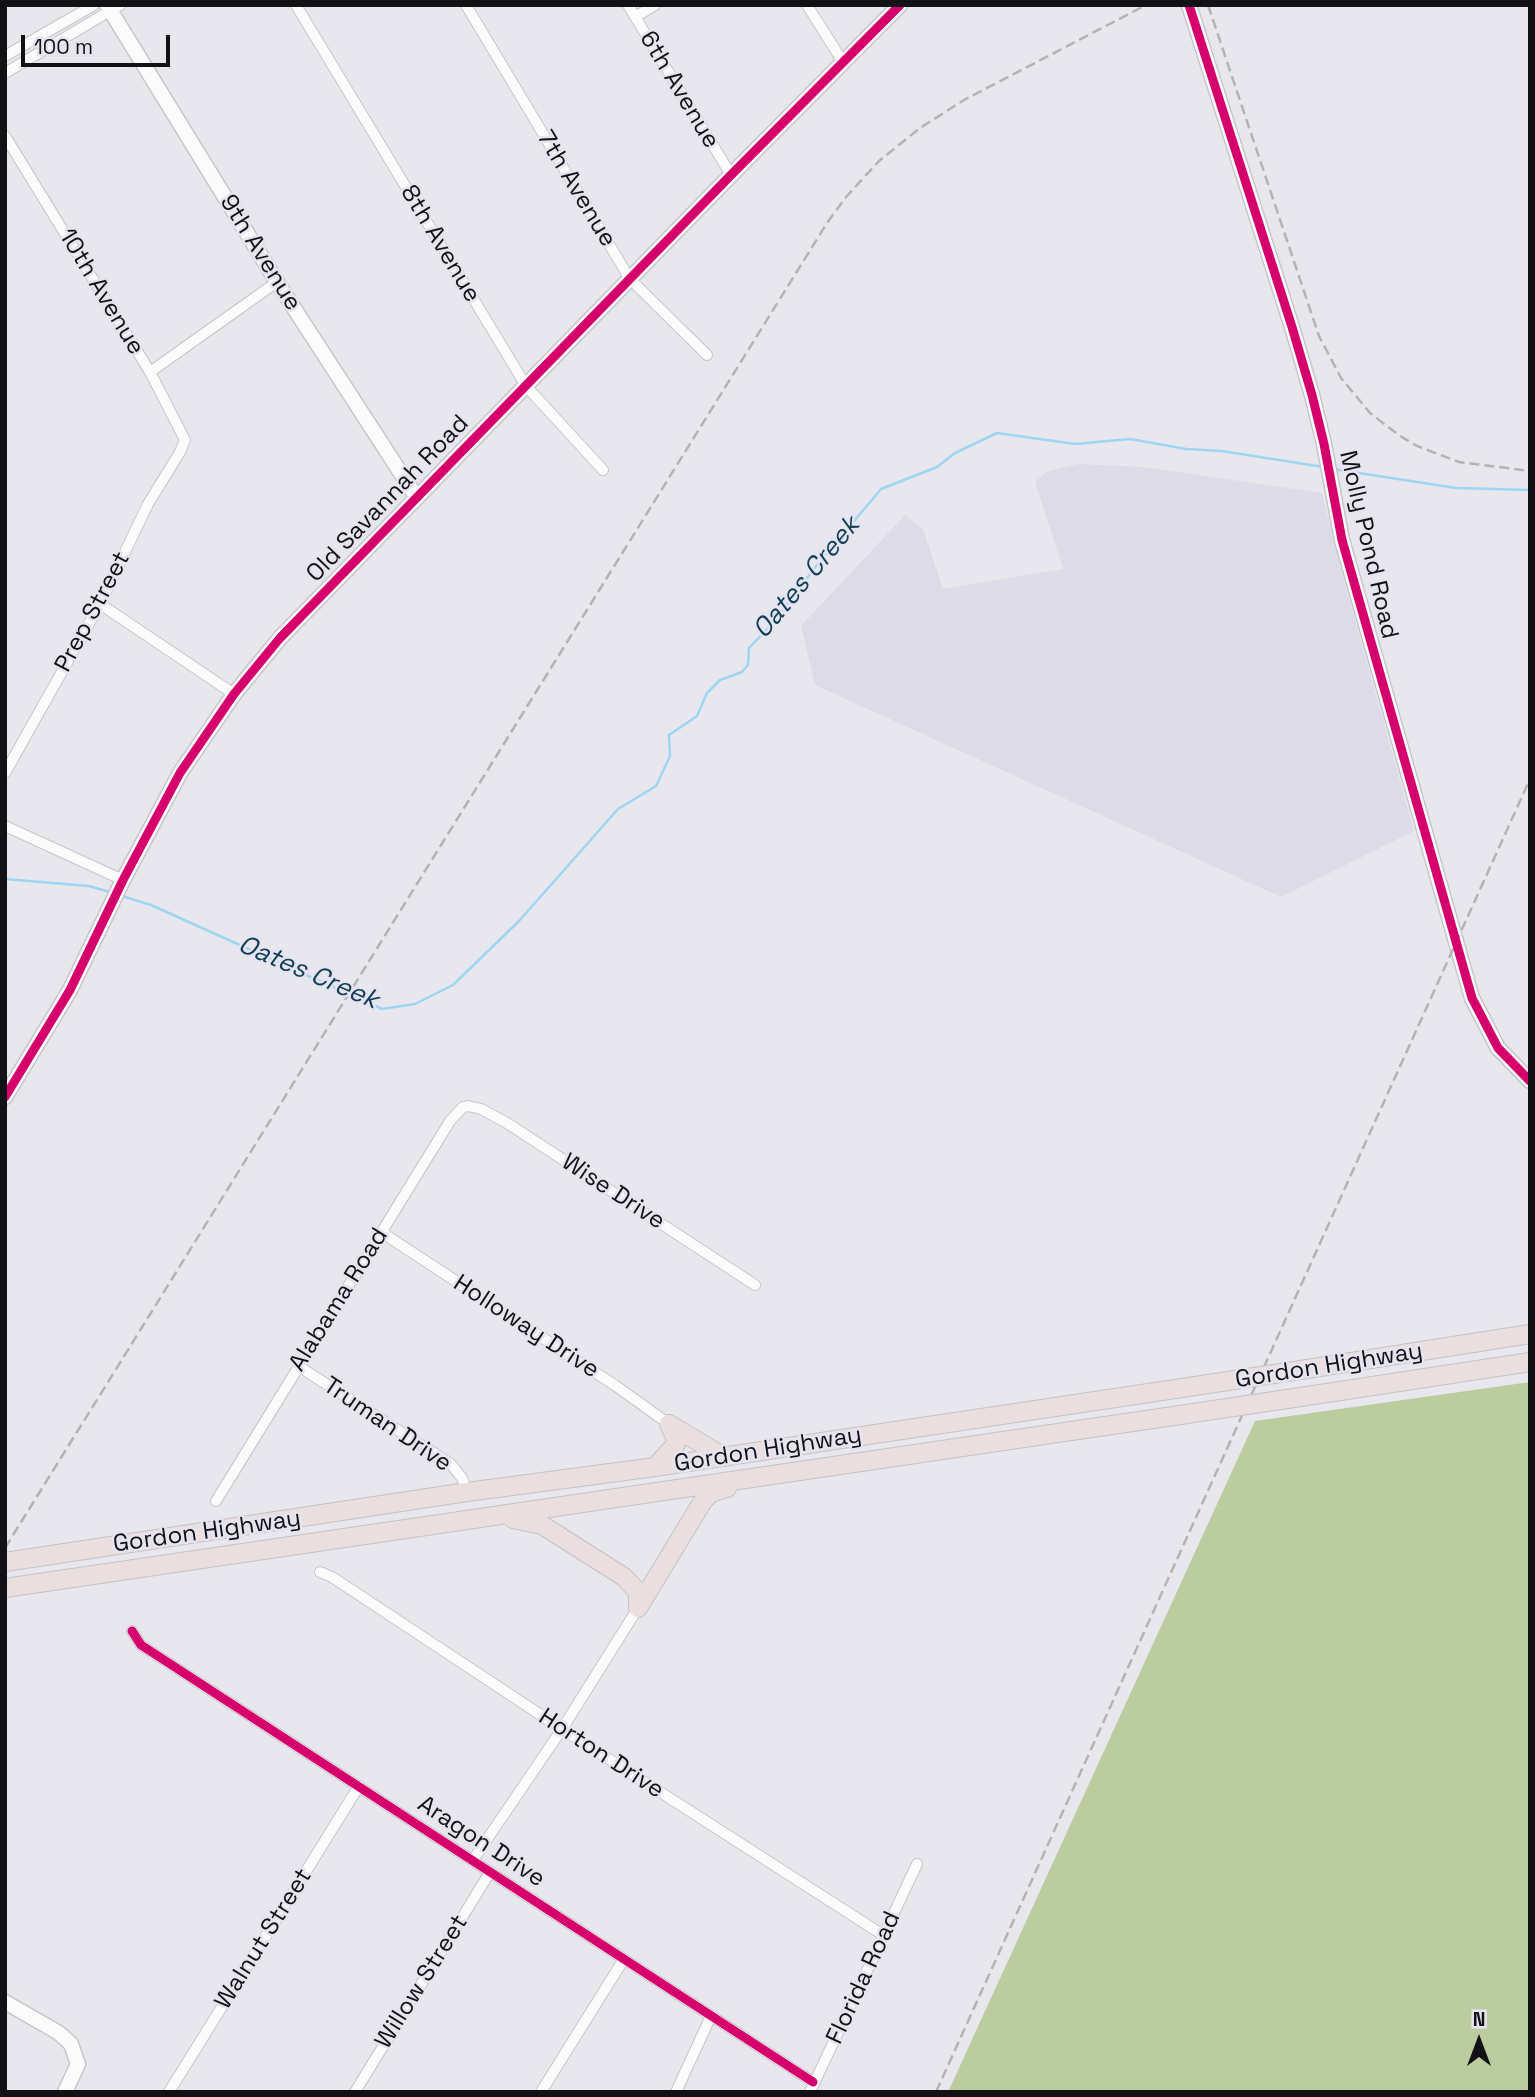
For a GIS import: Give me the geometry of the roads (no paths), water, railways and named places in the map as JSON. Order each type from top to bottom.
[{"type":"highway","name":"Gordon Highway","points":[[5,1562],[467,1492],[724,1457],[1530,1334]]},
{"type":"highway","name":"Gordon Highway","points":[[5,1588],[1530,1362]]},
{"type":"highway","points":[[669,1424],[724,1457]]},
{"type":"highway","points":[[655,1467],[676,1444],[669,1424]]},
{"type":"highway","points":[[638,1608],[703,1501],[711,1493],[726,1489],[746,1478]]},
{"type":"highway","points":[[499,1516],[542,1525],[624,1577],[638,1592],[638,1608]]},
{"type":"street","points":[[5,56],[94,5]]},
{"type":"street","name":"8th Avenue","points":[[296,5],[526,386],[603,470]]},
{"type":"street","name":"7th Avenue","points":[[466,5],[630,279],[707,355]]},
{"type":"street","name":"6th Avenue","points":[[628,5],[731,175]]},
{"type":"street","points":[[635,17],[654,5]]},
{"type":"street","points":[[807,5],[843,62]]},
{"type":"street","name":"Old Savannah Road","points":[[5,1097],[70,990],[180,773],[234,694],[280,638],[900,5]]},
{"type":"street","name":"Molly Pond Road","points":[[1189,5],[1292,327],[1324,444],[1342,540],[1472,998],[1498,1048],[1530,1082]]},
{"type":"street","points":[[5,73],[112,7]]},
{"type":"street","name":"9th Avenue","points":[[112,7],[277,282],[416,498]]},
{"type":"street","name":"10th Avenue","points":[[5,136],[150,372],[185,440],[180,452]]},
{"type":"street","points":[[150,372],[277,282]]},
{"type":"street","name":"Prep Street","points":[[5,773],[100,604],[148,504],[180,452]]},
{"type":"street","points":[[100,604],[234,694]]},
{"type":"street","points":[[5,826],[118,891]]},
{"type":"street","name":"Alabama Road","points":[[216,1501],[450,1121],[456,1112],[468,1106]]},
{"type":"street","name":"Wise Drive","points":[[468,1106],[481,1109],[506,1124],[755,1284]]},
{"type":"street","name":"Holloway Drive","points":[[381,1232],[616,1386],[669,1424]]},
{"type":"street","name":"Truman Drive","points":[[298,1366],[451,1464],[462,1478],[467,1492]]},
{"type":"street","name":"Horton Drive","points":[[320,1572],[332,1577],[562,1730],[883,1935]]},
{"type":"street","points":[[473,1860],[562,1730],[638,1608]]},
{"type":"street","name":"Aragon Drive","points":[[132,1631],[141,1645],[711,2016],[812,2087]]},
{"type":"street","name":"Walnut Street","points":[[169,2092],[359,1786]]},
{"type":"street","name":"Florida Road","points":[[812,2087],[917,1864]]},
{"type":"street","name":"Willow Street","points":[[355,2092],[490,1872]]},
{"type":"street","points":[[541,2092],[624,1959]]},
{"type":"street","points":[[5,2002],[59,2033],[71,2044],[78,2064],[65,2092]]},
{"type":"street","points":[[676,2092],[711,2016]]},
{"type":"waterway","name":"Oates Creek","points":[[122,896],[151,905],[382,1009],[415,1004],[453,985],[519,921],[618,809],[656,786],[670,756],[669,735],[697,716],[707,693],[720,680],[742,672],[748,665],[749,648],[773,623],[813,570],[881,489],[937,467],[955,453],[997,433],[1075,444],[1130,439],[1323,467]]},
{"type":"waterway","name":"Oates Creek","points":[[1333,469],[1456,488],[1530,490]]},
{"type":"waterway","name":"Oates Creek","points":[[5,879],[89,886],[113,893]]},
{"type":"railway","points":[[5,1548],[827,223],[846,197],[879,161],[920,128],[964,100],[1146,5]]},
{"type":"railway","points":[[1208,5],[1319,336],[1341,378],[1370,413],[1417,446],[1459,462],[1530,471]]},
{"type":"railway","points":[[936,2092],[1530,779]]}]
